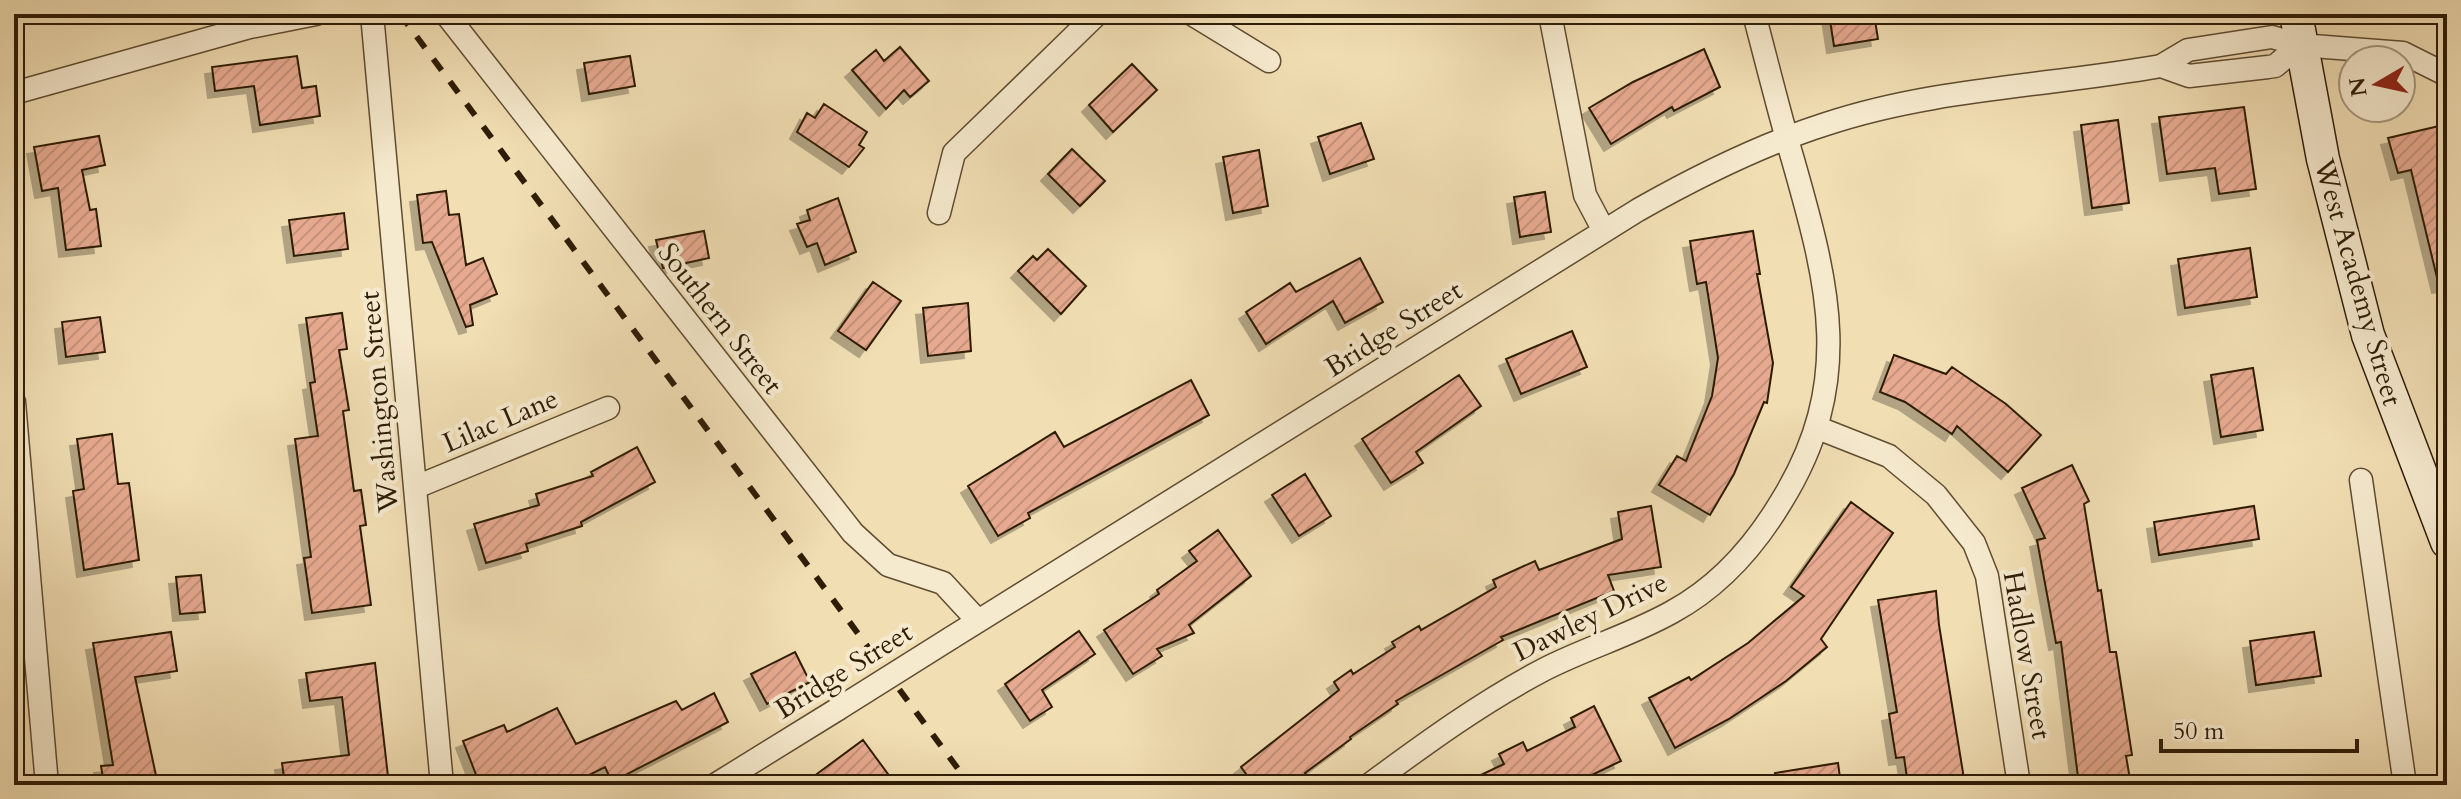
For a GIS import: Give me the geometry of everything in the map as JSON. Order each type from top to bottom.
[{"type":"main road","name":"West Academy Street","points":[[2298,30],[2323,159],[2368,335],[2447,542]]},
{"type":"street","points":[[14,93],[250,27],[316,14]]},
{"type":"street","name":"Washington Street","points":[[372,14],[442,785]]},
{"type":"street","name":"Southern Street","points":[[446,14],[853,533],[888,565],[943,583],[978,621]]},
{"type":"street","points":[[939,213],[954,153],[1097,14]]},
{"type":"street","points":[[1192,14],[1269,61]]},
{"type":"street","points":[[1550,14],[1585,195],[1604,231]]},
{"type":"street","name":"Dawley Drive","points":[[1369,785],[1466,714],[1547,668],[1673,612],[1706,589],[1765,530],[1789,491],[1818,428],[1829,354],[1826,285],[1754,14]]},
{"type":"street","name":"Bridge Street","points":[[715,785],[1604,231],[1689,181],[1787,138],[1826,123],[1918,101],[2161,66],[2188,50],[2298,30],[2403,53],[2447,75]]},
{"type":"street","points":[[14,402],[47,785]]},
{"type":"street","name":"Lilac Lane","points":[[416,487],[608,408]]},
{"type":"street","name":"Hadlow Street","points":[[1818,428],[1889,456],[1936,495],[1974,543],[1987,576],[2019,785]]},
{"type":"street","points":[[2361,480],[2405,785]]},
{"type":"building","points":[[1829,14],[1874,14],[1878,39],[1834,46]]},
{"type":"building","points":[[900,47],[929,81],[910,97],[904,90],[886,109],[852,70],[876,50],[884,61]]},
{"type":"building","points":[[1704,49],[1720,87],[1674,111],[1672,107],[1611,144],[1589,108],[1633,82]]},
{"type":"building","points":[[297,56],[302,88],[316,86],[320,116],[260,125],[254,86],[215,91],[212,67]]},
{"type":"building","points":[[630,56],[635,86],[589,94],[584,63]]},
{"type":"building","points":[[1132,64],[1157,90],[1113,132],[1089,105]]},
{"type":"building","points":[[824,104],[867,132],[859,145],[864,148],[849,167],[797,132],[807,113],[815,118]]},
{"type":"building","points":[[2244,107],[2256,189],[2219,194],[2215,168],[2167,174],[2159,117]]},
{"type":"building","points":[[2118,120],[2129,203],[2092,208],[2081,125]]},
{"type":"building","points":[[1361,123],[1374,159],[1330,174],[1318,137]]},
{"type":"building","points":[[2439,126],[2447,157],[2447,285],[2439,286],[2411,170],[2398,173],[2388,138]]},
{"type":"building","points":[[99,136],[105,165],[82,170],[90,210],[96,209],[101,246],[66,250],[58,188],[42,191],[34,147]]},
{"type":"building","points":[[1072,149],[1105,181],[1080,206],[1048,174]]},
{"type":"building","points":[[1259,150],[1268,206],[1233,213],[1223,157]]},
{"type":"building","points":[[446,191],[449,215],[459,214],[466,265],[483,258],[497,294],[470,305],[473,325],[466,327],[432,242],[423,243],[417,195]]},
{"type":"building","points":[[1545,192],[1551,232],[1520,237],[1514,197]]},
{"type":"building","points":[[838,198],[856,252],[825,265],[817,243],[807,247],[797,224],[810,220],[807,210]]},
{"type":"building","points":[[344,213],[348,249],[294,256],[289,220]]},
{"type":"building","points":[[704,231],[709,258],[663,268],[656,240]]},
{"type":"building","points":[[1753,231],[1760,274],[1757,274],[1773,363],[1767,403],[1764,402],[1734,474],[1710,515],[1659,485],[1677,456],[1686,461],[1712,396],[1718,358],[1706,282],[1697,284],[1690,241]]},
{"type":"building","points":[[2250,248],[2257,297],[2185,308],[2178,259]]},
{"type":"building","points":[[1048,249],[1086,286],[1061,314],[1018,271],[1033,256],[1037,260]]},
{"type":"building","points":[[1360,258],[1383,302],[1345,323],[1333,301],[1266,344],[1246,312],[1290,283],[1296,292]]},
{"type":"building","points":[[873,282],[901,301],[866,350],[838,331]]},
{"type":"building","points":[[968,303],[971,351],[928,356],[923,308]]},
{"type":"building","points":[[342,313],[347,349],[339,350],[349,410],[343,411],[354,491],[361,490],[366,525],[360,526],[371,605],[312,613],[304,558],[311,557],[295,439],[318,436],[310,383],[315,382],[306,318]]},
{"type":"building","points":[[100,317],[105,352],[66,357],[62,322]]},
{"type":"building","points":[[1572,331],[1587,367],[1521,394],[1506,359]]},
{"type":"building","points":[[1894,355],[1946,374],[1952,367],[2006,404],[2041,435],[2008,472],[1957,426],[1952,434],[1905,402],[1880,392]]},
{"type":"building","points":[[2253,368],[2263,430],[2221,437],[2211,375]]},
{"type":"building","points":[[1459,375],[1481,406],[1416,452],[1423,463],[1391,483],[1362,439]]},
{"type":"building","points":[[1191,380],[1209,415],[1028,513],[1030,518],[998,536],[968,486],[1055,432],[1064,447]]},
{"type":"building","points":[[112,434],[118,484],[129,483],[139,560],[84,570],[73,491],[84,489],[77,439]]},
{"type":"building","points":[[637,447],[655,482],[581,522],[582,526],[526,544],[528,551],[486,563],[474,524],[539,505],[536,494],[593,476],[591,472]]},
{"type":"building","points":[[2072,465],[2089,501],[2084,504],[2110,652],[2116,652],[2132,755],[2126,756],[2131,785],[2079,785],[2061,642],[2056,643],[2037,540],[2045,538],[2022,488]]},
{"type":"building","points":[[1305,474],[1331,516],[1299,536],[1272,495]]},
{"type":"building","points":[[1851,502],[1893,533],[1821,639],[1827,647],[1786,681],[1729,719],[1675,748],[1649,698],[1689,677],[1691,680],[1748,643],[1804,596],[1791,587]]},
{"type":"building","points":[[1651,506],[1661,567],[1608,575],[1614,591],[1501,637],[1503,640],[1396,701],[1398,704],[1350,737],[1294,785],[1254,785],[1241,767],[1339,690],[1334,682],[1351,670],[1353,674],[1395,647],[1392,642],[1419,626],[1421,630],[1496,587],[1493,580],[1535,561],[1539,570],[1622,539],[1618,512]]},
{"type":"building","points":[[2254,506],[2259,539],[2159,555],[2154,522]]},
{"type":"building","points":[[1218,530],[1251,576],[1189,625],[1194,633],[1157,649],[1162,656],[1133,674],[1104,630],[1159,594],[1157,590],[1197,561],[1189,551]]},
{"type":"building","points":[[201,575],[205,612],[180,614],[176,577]]},
{"type":"building","points":[[1936,591],[1965,785],[1908,785],[1904,757],[1896,758],[1889,714],[1897,712],[1878,600]]},
{"type":"building","points":[[1079,631],[1095,654],[1042,690],[1052,707],[1030,721],[1005,684]]},
{"type":"building","points":[[171,632],[177,671],[135,677],[158,785],[104,785],[101,766],[113,765],[93,643]]},
{"type":"building","points":[[2314,632],[2321,676],[2256,685],[2250,641]]},
{"type":"building","points":[[795,652],[810,682],[767,704],[751,674]]},
{"type":"building","points":[[375,663],[389,785],[285,785],[282,763],[349,755],[342,697],[310,701],[306,673]]},
{"type":"building","points":[[714,693],[728,722],[612,782],[605,767],[569,785],[480,785],[463,741],[504,725],[507,732],[557,708],[576,744],[676,701],[682,710]]},
{"type":"building","points":[[1594,706],[1621,761],[1571,785],[1460,785],[1504,764],[1499,754],[1523,742],[1527,751],[1575,727],[1571,718]]},
{"type":"building","points":[[863,740],[896,785],[802,785]]},
{"type":"building","points":[[1838,763],[1841,785],[1776,785],[1775,773]]},
{"type":"railway","points":[[400,14],[970,785]]}]
